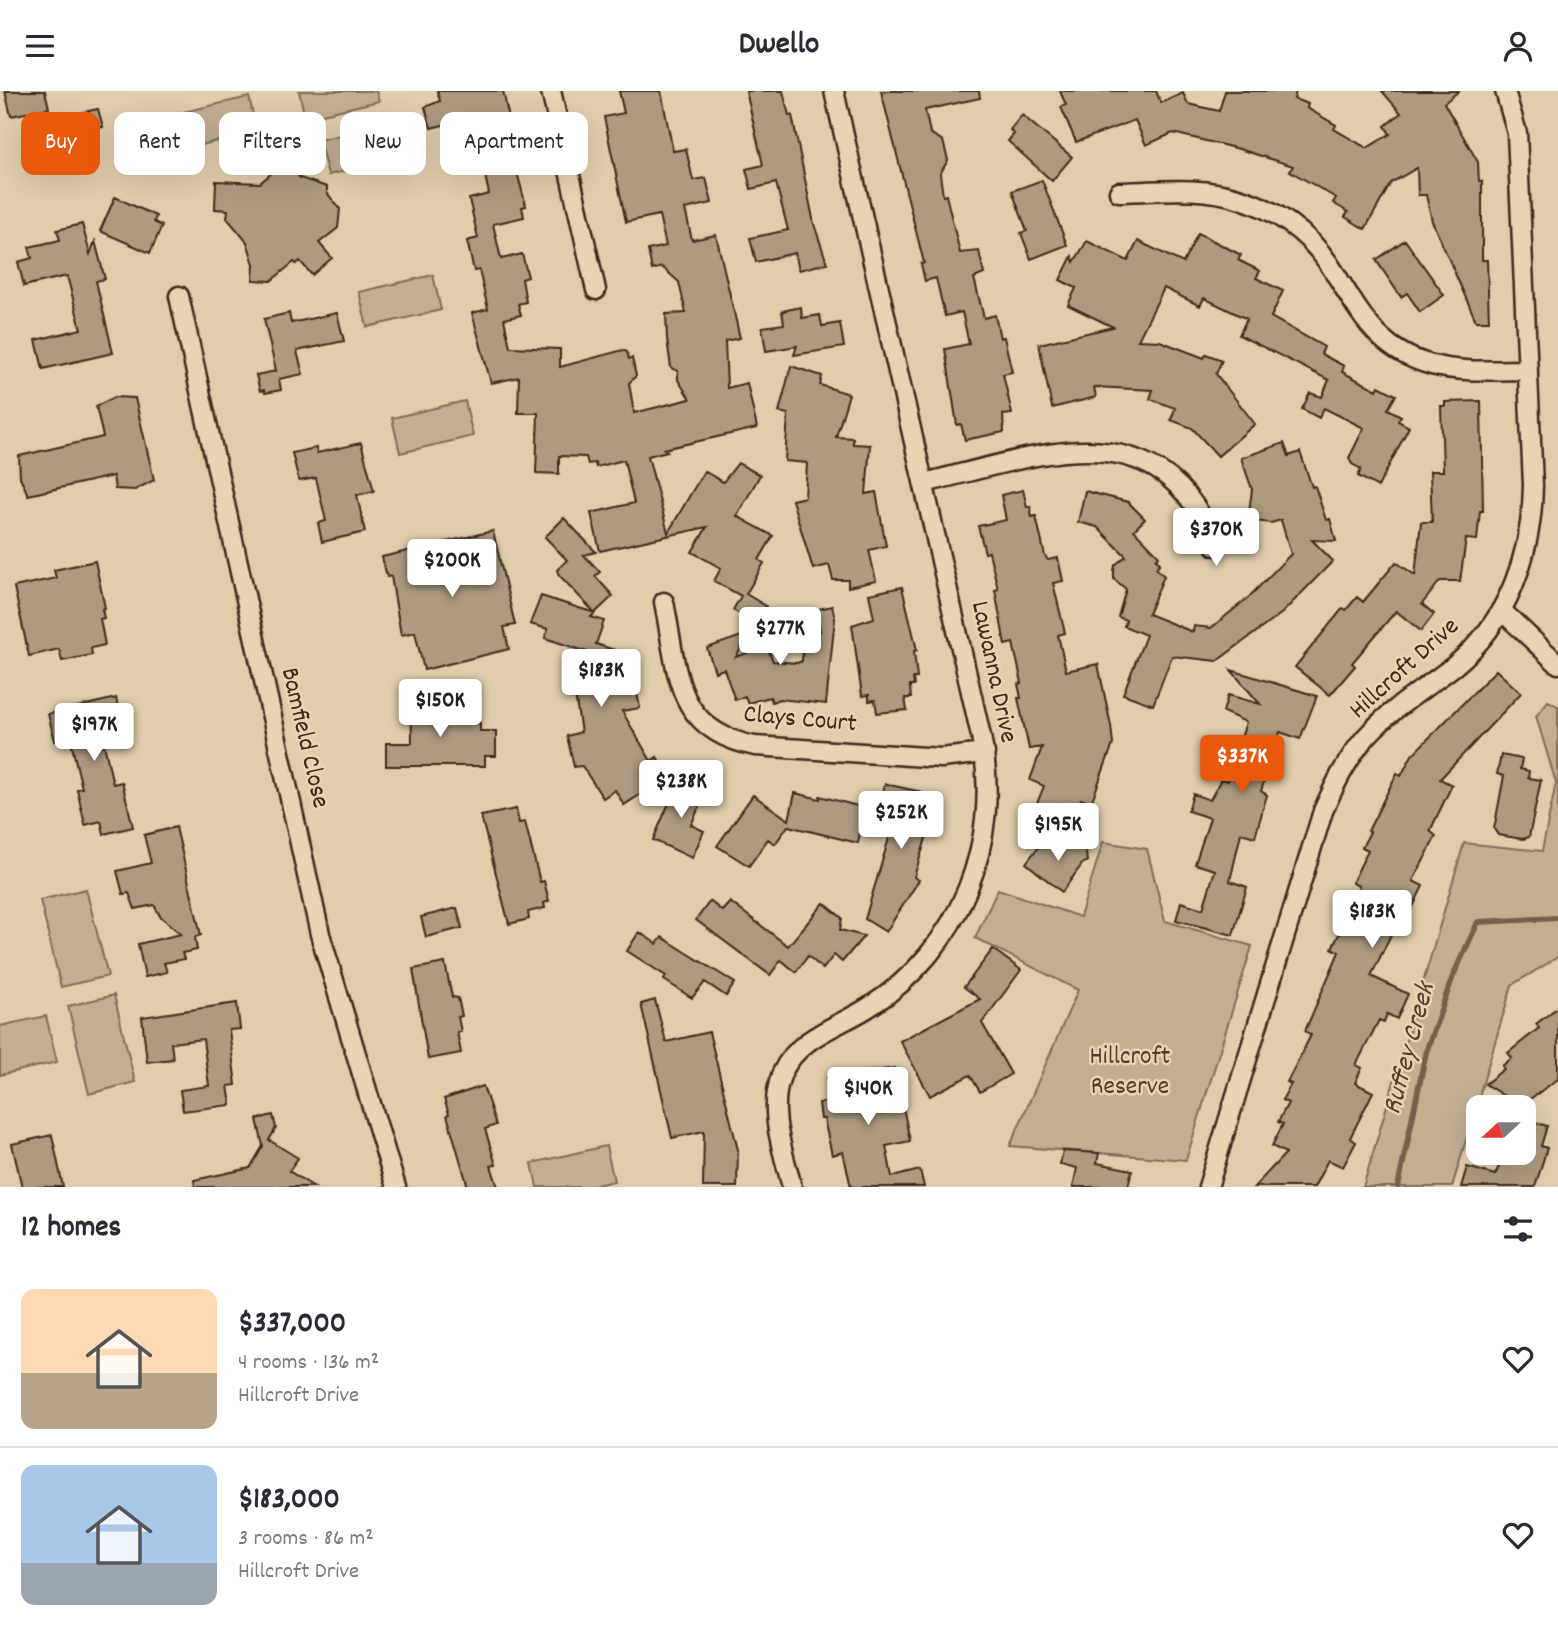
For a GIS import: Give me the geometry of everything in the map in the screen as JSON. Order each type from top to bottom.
[{"type":"street","points":[[551,91],[596,290]]},
{"type":"street","name":"Lawanna Drive","points":[[792,1187],[775,1107],[783,1072],[809,1040],[863,1011],[905,981],[946,933],[966,895],[981,851],[986,819],[985,753],[834,91]]},
{"type":"street","name":"Hillcroft Drive","points":[[1208,1187],[1323,811],[1335,784],[1349,760],[1381,722],[1457,663],[1501,610],[1520,569],[1532,510],[1528,370],[1517,133],[1505,91]]},
{"type":"street","points":[[1119,192],[1209,191],[1258,205],[1304,235],[1329,264],[1362,319],[1399,351],[1420,361],[1448,368],[1528,370]]},
{"type":"street","name":"Bamfield Close","points":[[179,296],[320,934],[396,1187]]},
{"type":"street","points":[[924,483],[1065,452],[1092,449],[1124,453],[1161,471],[1183,489],[1206,520],[1216,546]]},
{"type":"street","name":"Clays Court","points":[[664,602],[684,693],[692,712],[706,728],[730,741],[755,746],[941,758],[985,753]]},
{"type":"street","points":[[1501,610],[1558,664]]},
{"type":"green space","points":[[299,91],[376,91],[379,101],[326,113],[304,112]]},
{"type":"green space","points":[[249,97],[252,112],[219,112],[219,141],[205,144],[205,112],[184,112]]},
{"type":"green space","points":[[340,135],[340,172],[328,175],[326,167],[326,138]]},
{"type":"green space","points":[[433,275],[441,310],[367,327],[359,292]]},
{"type":"green space","points":[[465,401],[473,436],[400,453],[392,418]]},
{"type":"green space","points":[[1548,701],[1558,706],[1558,957],[1512,985],[1479,1095],[1466,1095],[1466,1140],[1452,1187],[1363,1187],[1464,843],[1542,851],[1556,783],[1536,716]]},
{"type":"green space","name":"Hillcroft Reserve","points":[[1103,842],[1147,849],[1165,921],[1252,946],[1186,1160],[1010,1146],[1078,990],[975,938],[998,889],[1080,917]]},
{"type":"green space","points":[[86,889],[108,976],[61,987],[40,900]]},
{"type":"green space","points":[[114,995],[135,1082],[89,1094],[68,1006]]},
{"type":"green space","points":[[46,1016],[57,1062],[0,1075],[0,1026]]},
{"type":"green space","points":[[606,1146],[614,1181],[587,1187],[537,1187],[532,1163]]},
{"type":"building","points":[[5,91],[45,91],[49,108],[11,116]]},
{"type":"building","points":[[437,91],[503,91],[508,112],[440,112],[440,126],[431,128],[425,107],[440,101]]},
{"type":"building","points":[[619,91],[661,91],[673,151],[686,149],[693,180],[706,178],[712,203],[685,209],[692,240],[716,235],[740,338],[725,341],[727,388],[747,383],[757,428],[664,449],[667,451],[648,456],[668,533],[704,471],[723,482],[738,463],[760,475],[737,516],[773,536],[759,560],[764,563],[746,594],[766,606],[756,623],[733,610],[741,596],[714,581],[721,568],[692,552],[707,527],[600,551],[591,513],[634,503],[624,460],[596,467],[595,463],[588,464],[586,457],[559,456],[559,474],[536,473],[538,413],[518,413],[519,377],[491,383],[472,313],[488,309],[479,270],[474,271],[467,241],[478,238],[469,199],[489,194],[485,175],[518,175],[526,206],[522,207],[524,217],[493,224],[501,259],[522,254],[528,277],[522,279],[526,302],[518,304],[521,315],[504,319],[510,347],[560,349],[560,367],[623,350],[627,352],[629,359],[632,358],[636,376],[629,383],[634,413],[690,399],[678,380],[678,371],[671,368],[667,339],[666,314],[686,313],[679,282],[662,267],[652,270],[648,250],[666,246],[659,215],[626,222],[604,117],[624,113]]},
{"type":"building","points":[[746,91],[783,91],[789,116],[792,115],[814,224],[827,263],[799,270],[795,253],[756,262],[750,238],[788,230],[776,183],[751,189],[746,169],[763,165]]},
{"type":"building","points":[[881,91],[979,91],[980,98],[925,110],[930,133],[943,141],[948,160],[940,174],[943,196],[946,195],[960,253],[979,251],[984,274],[974,278],[984,318],[995,315],[1000,338],[1004,337],[1012,372],[1003,374],[1012,414],[1003,415],[1004,432],[965,440],[961,424],[957,425],[945,349],[969,344],[962,312],[945,316],[936,278],[925,281],[921,264],[924,263]]},
{"type":"building","points":[[1060,91],[1156,91],[1161,103],[1183,93],[1188,104],[1219,111],[1225,91],[1296,91],[1294,99],[1308,104],[1307,108],[1336,125],[1334,129],[1367,148],[1390,134],[1385,126],[1401,113],[1382,91],[1459,91],[1444,103],[1478,162],[1479,181],[1482,181],[1482,260],[1487,260],[1489,321],[1476,321],[1432,221],[1426,195],[1418,195],[1417,168],[1391,183],[1365,229],[1345,217],[1348,212],[1333,203],[1336,198],[1290,171],[1293,166],[1239,149],[1173,133],[1146,145],[1135,120],[1076,142],[1061,107],[1066,105]]},
{"type":"building","points":[[1022,115],[1072,157],[1052,181],[1008,141],[1014,134],[1010,130]]},
{"type":"building","points":[[269,175],[298,175],[327,187],[327,193],[340,209],[338,228],[319,243],[332,258],[312,275],[300,261],[296,264],[294,262],[271,281],[253,280],[254,264],[247,242],[227,218],[228,210],[215,209],[216,181],[260,183]]},
{"type":"building","points":[[1042,180],[1067,245],[1031,259],[1021,233],[1027,231],[1012,191]]},
{"type":"building","points":[[115,197],[156,216],[154,222],[162,226],[150,253],[100,231]]},
{"type":"building","points":[[82,224],[90,254],[95,241],[105,279],[96,281],[113,353],[43,369],[36,340],[81,329],[67,276],[24,286],[18,262],[32,258],[29,247],[60,240],[57,230]]},
{"type":"building","points":[[1198,233],[1241,255],[1238,260],[1260,271],[1256,278],[1283,291],[1271,317],[1324,347],[1321,354],[1344,366],[1342,372],[1377,390],[1379,386],[1396,395],[1388,409],[1401,416],[1398,421],[1409,427],[1378,487],[1358,476],[1361,469],[1352,464],[1349,458],[1364,428],[1324,408],[1319,418],[1302,409],[1310,393],[1322,397],[1329,380],[1239,335],[1247,319],[1204,298],[1200,306],[1164,288],[1138,340],[1160,341],[1204,358],[1206,354],[1222,360],[1216,374],[1255,424],[1218,456],[1192,428],[1171,420],[1175,408],[1150,399],[1153,390],[1094,387],[1096,397],[1052,408],[1039,344],[1113,327],[1068,305],[1076,288],[1060,280],[1072,256],[1074,262],[1087,241],[1128,261],[1138,241],[1183,263]]},
{"type":"building","points":[[1405,240],[1444,295],[1420,312],[1407,293],[1401,297],[1376,260]]},
{"type":"building","points":[[801,307],[802,318],[820,315],[822,326],[840,323],[844,347],[794,355],[797,346],[766,351],[762,327],[784,324],[782,311]]},
{"type":"building","points":[[289,313],[291,323],[337,313],[344,341],[297,351],[303,374],[279,379],[281,390],[265,393],[264,390],[260,391],[256,375],[276,371],[264,319]]},
{"type":"building","points":[[791,366],[822,376],[820,385],[849,394],[836,437],[853,438],[853,444],[870,445],[866,494],[876,492],[886,546],[869,550],[876,581],[848,587],[848,580],[833,580],[829,565],[813,569],[792,500],[805,497],[807,463],[785,461],[788,414],[779,412]]},
{"type":"building","points":[[115,397],[135,398],[154,480],[135,490],[115,489],[113,476],[28,495],[20,477],[19,456],[103,437],[96,406]]},
{"type":"building","points":[[1481,401],[1483,511],[1480,511],[1477,540],[1466,539],[1460,581],[1440,581],[1422,604],[1434,614],[1421,631],[1396,611],[1352,663],[1355,666],[1330,695],[1295,667],[1343,608],[1346,610],[1357,597],[1363,602],[1396,562],[1415,575],[1421,522],[1432,522],[1430,471],[1443,471],[1441,406],[1445,406],[1445,402]]},
{"type":"building","points":[[361,443],[374,491],[357,495],[365,532],[322,542],[318,523],[326,521],[316,478],[299,481],[292,453],[316,448],[317,453]]},
{"type":"building","points":[[1284,443],[1289,456],[1300,452],[1326,520],[1330,519],[1336,541],[1312,540],[1333,561],[1282,613],[1217,661],[1172,656],[1153,705],[1123,694],[1146,635],[1124,626],[1126,620],[1118,617],[1126,589],[1114,579],[1114,571],[1115,565],[1126,556],[1097,527],[1078,522],[1085,491],[1128,502],[1145,519],[1134,530],[1159,556],[1156,559],[1160,563],[1156,568],[1164,576],[1148,614],[1193,632],[1194,626],[1211,628],[1249,597],[1291,554],[1281,520],[1271,523],[1248,520],[1252,489],[1241,458]]},
{"type":"building","points":[[1023,490],[1032,517],[1036,516],[1045,556],[1048,560],[1058,558],[1063,581],[1053,583],[1065,633],[1058,635],[1066,671],[1098,664],[1111,726],[1113,744],[1091,803],[1081,799],[1077,809],[1061,804],[1064,816],[1036,806],[1044,786],[1030,780],[1042,747],[1029,749],[1018,698],[1021,698],[1018,684],[1022,683],[1013,643],[1005,645],[995,590],[998,589],[989,552],[985,553],[978,526],[1006,520],[1001,495]]},
{"type":"building","points":[[564,518],[596,552],[584,555],[600,572],[595,576],[613,596],[595,613],[559,575],[557,570],[567,560],[545,537]]},
{"type":"building","points":[[493,531],[515,625],[504,627],[509,649],[424,670],[415,632],[401,635],[391,576],[387,577],[382,557]]},
{"type":"building","points":[[95,561],[105,608],[102,609],[104,618],[100,619],[105,645],[91,648],[92,655],[62,661],[59,649],[29,656],[14,587],[56,578],[54,570]]},
{"type":"building","points":[[902,587],[917,650],[914,651],[917,678],[913,678],[914,686],[910,686],[911,698],[905,698],[907,710],[877,713],[875,700],[869,701],[869,695],[862,696],[852,625],[874,618],[869,594]]},
{"type":"building","points":[[541,596],[595,613],[591,617],[604,621],[596,644],[614,650],[603,683],[634,677],[640,708],[622,711],[651,761],[657,757],[663,767],[675,772],[624,805],[615,790],[603,798],[582,766],[574,767],[567,736],[581,732],[574,689],[582,687],[590,653],[545,638],[548,629],[530,624]]},
{"type":"building","points":[[832,606],[835,618],[826,704],[779,699],[772,702],[770,697],[748,703],[745,696],[735,700],[724,669],[715,672],[707,648],[750,633],[736,657],[767,646],[773,661],[797,663],[802,661],[804,630],[820,631],[815,610]]},
{"type":"building","points":[[1231,670],[1317,696],[1300,739],[1280,732],[1261,791],[1267,795],[1255,837],[1241,833],[1230,881],[1247,887],[1233,935],[1176,920],[1181,902],[1203,909],[1215,870],[1195,864],[1210,818],[1188,811],[1193,794],[1210,800],[1221,779],[1228,781],[1246,722],[1223,712],[1228,695],[1260,704]]},
{"type":"building","points":[[1496,670],[1521,693],[1440,779],[1452,785],[1430,831],[1436,836],[1413,881],[1423,886],[1405,923],[1398,920],[1371,976],[1408,994],[1397,1019],[1387,1014],[1384,1022],[1379,1020],[1356,1065],[1362,1068],[1355,1083],[1373,1092],[1350,1138],[1356,1142],[1343,1167],[1328,1160],[1314,1187],[1254,1187],[1286,1153],[1272,1146],[1283,1124],[1278,1122],[1288,1103],[1282,1100],[1291,1084],[1287,1082],[1311,1035],[1305,1031],[1339,952],[1332,948],[1354,905],[1359,886],[1352,883],[1368,850],[1362,847],[1370,832],[1368,831],[1397,773],[1401,776],[1412,755]]},
{"type":"building","points":[[411,684],[432,684],[432,723],[480,723],[480,731],[496,731],[496,756],[485,756],[485,766],[386,766],[386,743],[412,743]]},
{"type":"building","points":[[116,698],[122,726],[101,731],[113,784],[122,782],[133,827],[104,834],[101,821],[85,825],[77,789],[82,788],[70,738],[55,741],[48,714]]},
{"type":"building","points":[[1501,755],[1522,759],[1520,769],[1529,771],[1528,778],[1541,780],[1529,837],[1523,839],[1498,835],[1494,829],[1504,776],[1497,774]]},
{"type":"building","points":[[681,775],[698,782],[690,801],[700,805],[691,825],[704,831],[692,858],[653,840]]},
{"type":"building","points":[[885,784],[922,792],[921,795],[941,801],[932,833],[928,832],[914,877],[919,880],[886,932],[865,919],[895,818],[877,813]]},
{"type":"building","points":[[795,793],[820,799],[820,796],[865,808],[858,843],[788,826],[775,844],[768,839],[749,866],[717,846],[753,795],[789,820]]},
{"type":"building","points":[[516,809],[519,823],[525,822],[540,882],[544,881],[549,901],[544,903],[545,908],[528,912],[529,919],[509,924],[481,816]]},
{"type":"building","points":[[176,827],[201,935],[195,937],[197,950],[182,953],[184,959],[164,963],[167,972],[145,977],[138,944],[181,934],[160,916],[154,905],[135,909],[129,893],[123,894],[117,871],[151,863],[144,835]]},
{"type":"building","points":[[1066,842],[1064,846],[1085,844],[1087,862],[1083,863],[1062,892],[1026,863],[1040,845]]},
{"type":"building","points":[[710,901],[722,911],[730,902],[788,946],[824,903],[842,918],[840,930],[864,936],[842,962],[834,955],[823,969],[808,956],[796,972],[781,960],[770,975],[696,920]]},
{"type":"building","points":[[457,908],[462,928],[426,937],[421,917]]},
{"type":"building","points":[[639,932],[657,944],[662,937],[735,983],[726,996],[705,982],[692,998],[664,980],[666,976],[627,951]]},
{"type":"building","points":[[993,949],[1021,970],[982,1023],[1011,1074],[980,1092],[970,1075],[930,1096],[900,1041],[980,999],[964,987]]},
{"type":"building","points":[[445,963],[452,997],[458,998],[462,1016],[458,1017],[461,1032],[457,1032],[461,1053],[428,1059],[413,969]]},
{"type":"building","points":[[655,1000],[666,1042],[709,1032],[738,1150],[737,1187],[703,1187],[704,1131],[672,1138],[641,1004]]},
{"type":"building","points":[[237,1003],[240,1029],[229,1030],[236,1085],[228,1086],[231,1105],[183,1111],[180,1090],[209,1086],[203,1039],[171,1043],[173,1059],[147,1062],[142,1017]]},
{"type":"building","points":[[1558,1007],[1558,1079],[1535,1095],[1502,1095],[1485,1084],[1504,1069],[1502,1066],[1512,1058],[1508,1053],[1539,1028],[1536,1024]]},
{"type":"building","points":[[895,1068],[910,1141],[886,1146],[892,1177],[920,1170],[924,1187],[851,1187],[843,1152],[832,1155],[824,1119],[821,1119],[819,1103],[831,1101],[827,1077]]},
{"type":"building","points":[[483,1086],[496,1125],[485,1129],[496,1165],[491,1166],[498,1187],[468,1187],[444,1099]]},
{"type":"building","points":[[273,1115],[276,1128],[269,1140],[298,1158],[289,1171],[314,1187],[195,1187],[194,1180],[250,1168],[263,1146],[257,1119]]},
{"type":"building","points":[[1536,1123],[1547,1126],[1541,1146],[1547,1148],[1535,1187],[1461,1187],[1467,1167],[1495,1175],[1500,1165],[1536,1165]]},
{"type":"building","points":[[52,1135],[63,1187],[22,1187],[12,1144]]},
{"type":"building","points":[[1063,1151],[1099,1153],[1097,1163],[1132,1170],[1128,1187],[1073,1187],[1077,1168],[1060,1164]]},
{"type":"waterway","name":"Ruffey Creek","points":[[1398,1187],[1426,1052],[1453,976],[1478,922],[1558,918]]}]
